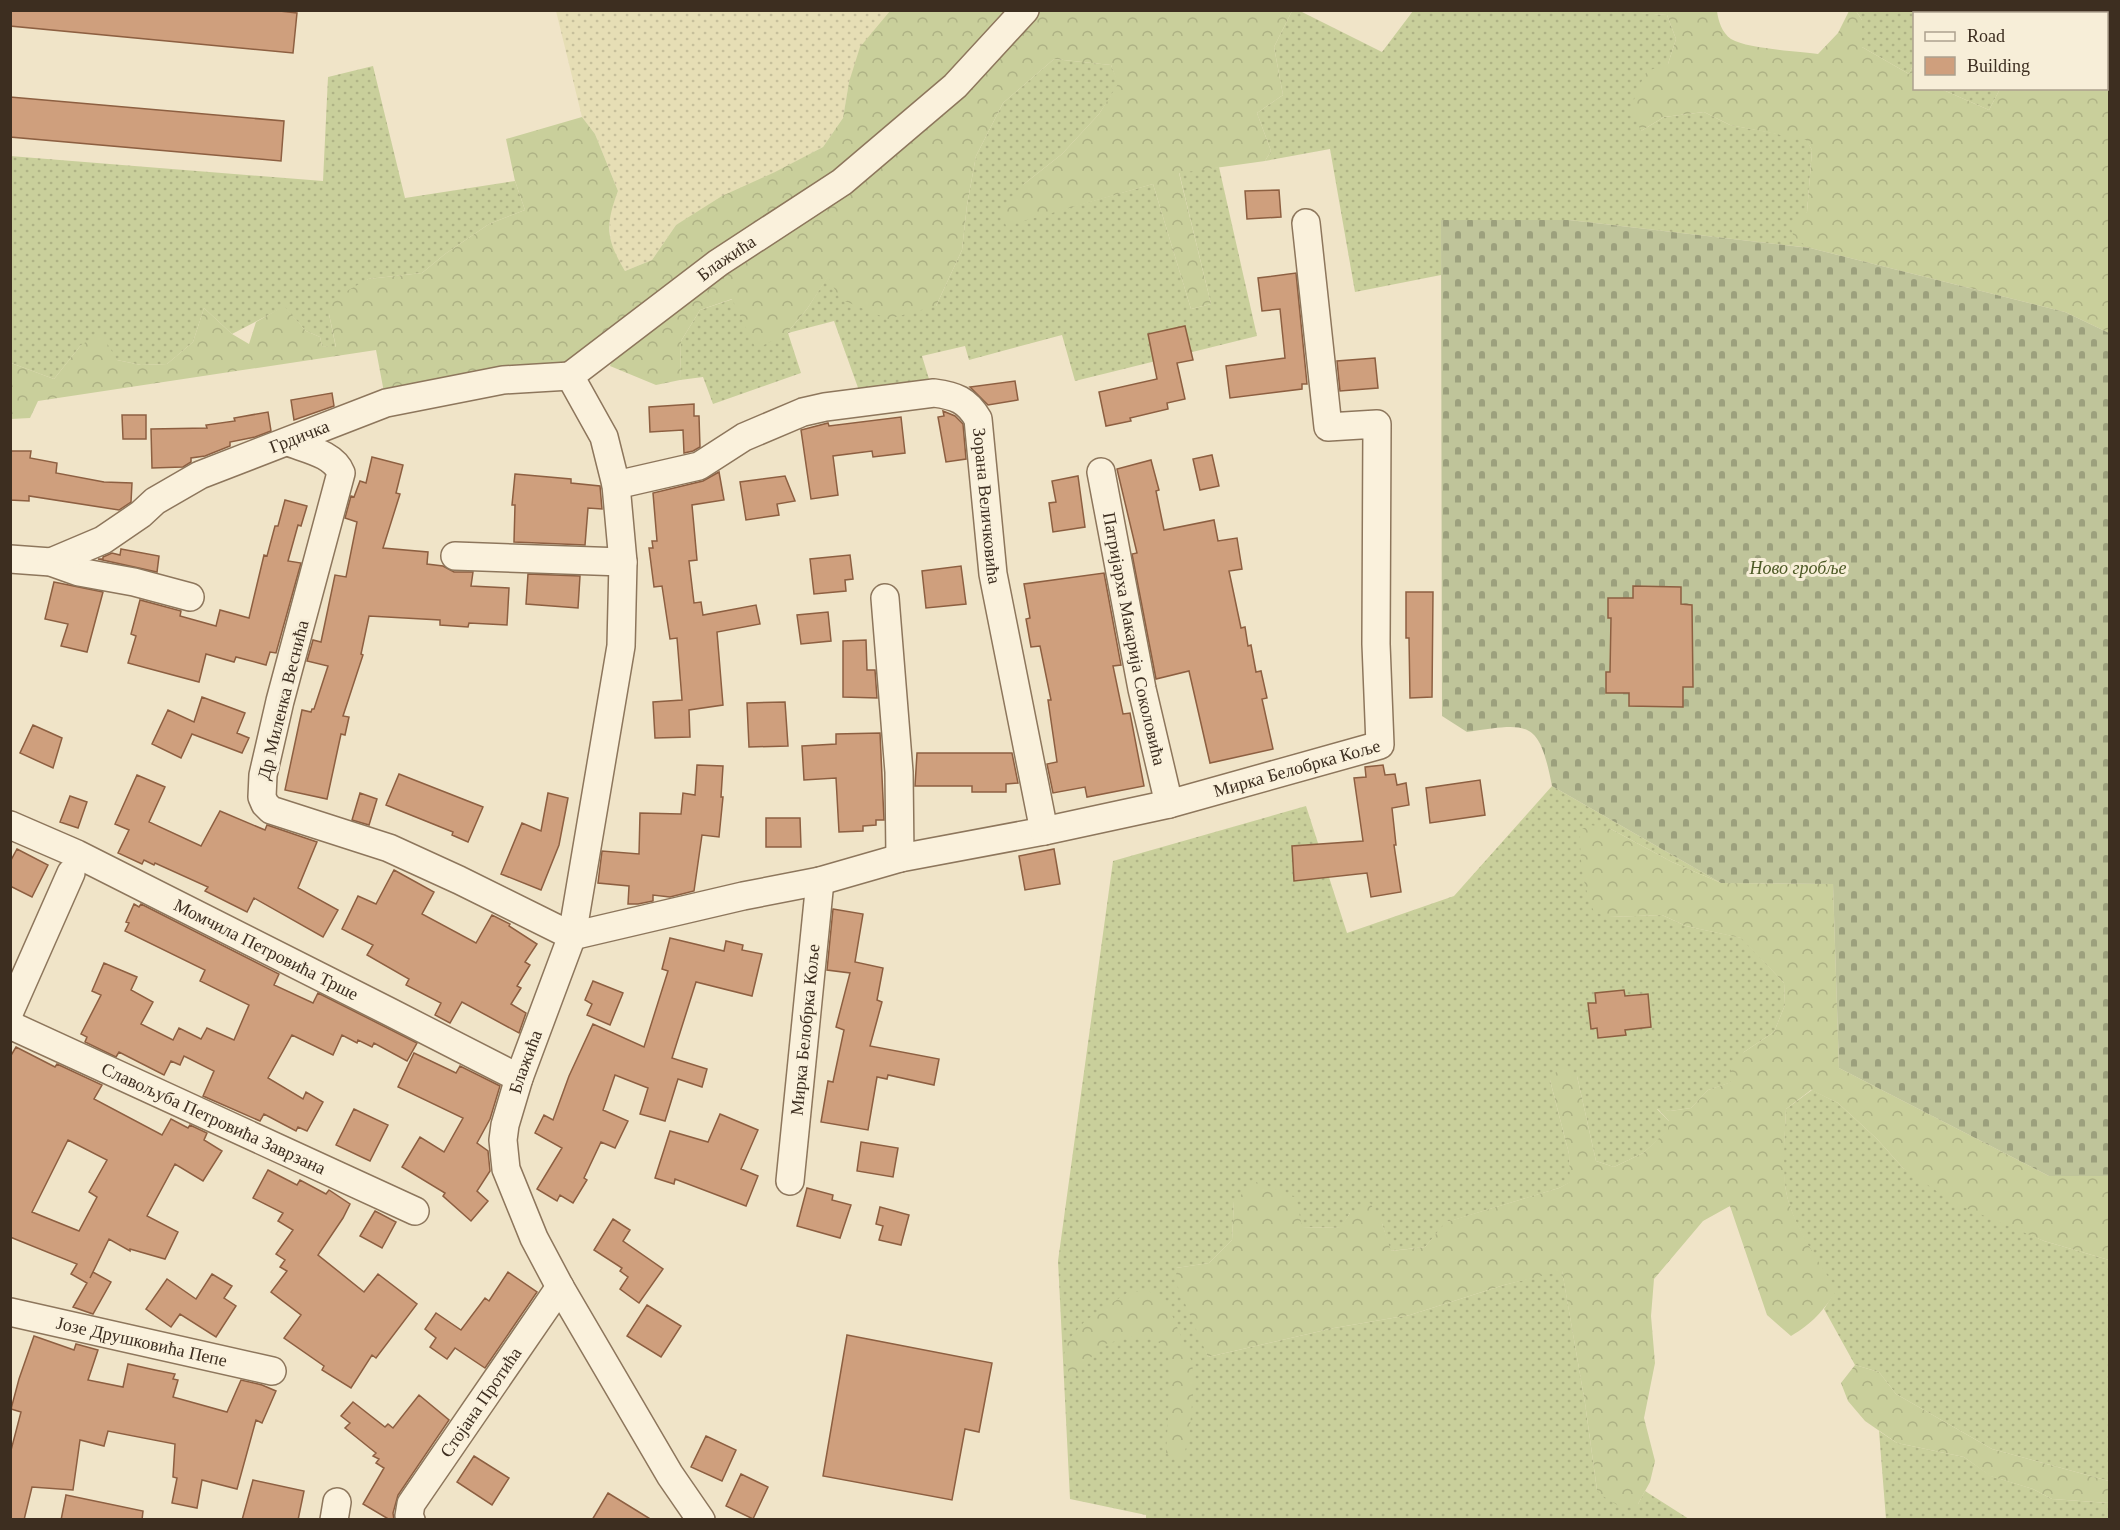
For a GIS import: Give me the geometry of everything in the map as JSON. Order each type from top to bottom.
[{"type":"street","name":"Блажића","points":[[701,1520],[670,1475],[560,1287],[534,1238],[506,1169],[504,1125],[572,936],[621,646],[623,562],[616,485],[604,437],[570,376],[718,263],[842,182],[955,86],[1025,10]]},
{"type":"street","name":"Мирка Белобрка Коље","points":[[572,936],[743,896],[820,881],[900,858],[1044,831],[1169,804],[1380,745],[1376,633],[1377,424],[1328,427],[1306,222]]},
{"type":"street","name":"Грдичка","points":[[51,562],[103,540],[141,514],[155,501],[200,475],[386,403],[503,380],[570,376]]},
{"type":"street","name":"Зорана Величковића","points":[[616,485],[699,466],[744,437],[782,420],[825,407],[934,393],[952,395],[969,405],[978,419],[993,574],[1044,831]]},
{"type":"street","name":"Др Миленка Веснића","points":[[288,442],[328,458],[338,464],[341,473],[280,701],[263,775],[262,792],[265,804],[271,810],[389,848],[572,936]]},
{"type":"street","name":"Патријарха Макарија Соколовића","points":[[1101,472],[1142,689],[1169,804]]},
{"type":"street","points":[[455,556],[623,562]]},
{"type":"street","name":"Грдичка","points":[[10,559],[51,562],[79,572],[134,582],[190,597]]},
{"type":"street","points":[[885,598],[899,772],[900,858]]},
{"type":"street","name":"Момчила Петровића Трше","points":[[10,825],[77,854],[519,1078]]},
{"type":"street","points":[[10,1011],[71,873]]},
{"type":"street","name":"Мирка Белобрка Коље","points":[[790,1181],[820,881]]},
{"type":"street","name":"Славољуба Петровића Заврзана","points":[[10,1025],[415,1211]]},
{"type":"street","name":"Стојана Протића","points":[[411,1520],[409,1516],[411,1504],[560,1287]]},
{"type":"street","name":"Јозе Друшковића Пепе","points":[[10,1312],[272,1371]]},
{"type":"shaded area","points":[[556,11],[890,11],[849,82],[843,118],[823,147],[676,225],[652,260],[625,271],[611,248],[609,215],[618,191],[595,134],[582,117]]},
{"type":"green space","points":[[1599,10],[1667,15],[1676,39],[1641,131],[1664,117],[1704,112],[1730,125],[1806,139],[1812,150],[1807,212],[1795,238],[1811,248],[1569,220],[1441,220],[1441,275],[1355,292],[1330,149],[1265,161],[1271,151],[1257,113],[1283,95],[1274,47],[1292,11],[1300,11],[1382,52],[1413,11]]},
{"type":"green space","points":[[890,11],[1292,11],[1274,47],[1283,95],[1257,113],[1271,151],[1265,161],[1179,173],[1211,304],[1191,309],[1153,184],[1006,226],[1000,209],[1024,184],[1062,154],[1099,114],[1118,84],[1111,65],[1054,59],[1003,103],[976,156],[962,250],[936,306],[888,319],[840,299],[828,277],[807,309],[787,333],[756,349],[732,299],[700,310],[681,341],[680,380],[656,385],[610,366],[619,339],[570,376],[386,403],[376,350],[38,401],[30,418],[11,419],[11,363],[54,379],[81,345],[101,333],[117,360],[141,365],[167,364],[193,342],[204,308],[232,334],[249,344],[256,322],[284,306],[306,331],[320,337],[322,346],[336,347],[329,314],[331,300],[368,279],[422,273],[489,224],[525,210],[515,181],[506,139],[582,117],[595,134],[618,191],[609,223],[614,250],[625,271],[652,260],[676,225],[722,196],[823,147],[843,118],[849,82],[860,47]]},
{"type":"green space","points":[[1599,11],[1717,11],[1723,30],[1731,39],[1760,47],[1818,54],[1838,33],[1849,11],[1856,11],[1862,20],[1862,47],[1909,74],[1913,65],[1913,90],[1943,90],[1989,110],[1999,90],[2108,90],[2109,82],[2109,333],[2065,312],[1810,248],[1794,238],[1790,225],[1807,212],[1812,150],[1806,140],[1730,125],[1704,112],[1664,117],[1641,131],[1631,108],[1647,71],[1668,64],[1676,39],[1667,15]]},
{"type":"green space","points":[[1856,11],[2109,11],[2109,82],[2108,84],[2108,12],[1913,12],[1913,65],[1909,74],[1862,47],[1862,20]]},
{"type":"green space","points":[[1054,59],[1111,65],[1119,84],[1099,114],[1062,154],[1024,184],[1006,225],[1153,184],[1191,309],[1211,304],[1179,172],[1219,167],[1257,336],[1075,381],[1062,335],[969,360],[965,346],[922,356],[929,379],[861,396],[834,321],[788,333],[801,373],[713,404],[703,377],[680,380],[681,341],[700,310],[733,299],[787,333],[807,309],[828,276],[936,306],[962,250],[976,156],[1003,103]]},
{"type":"green space","points":[[373,66],[405,198],[515,181],[525,210],[489,224],[422,273],[368,279],[329,314],[336,348],[322,346],[320,337],[306,331],[284,307],[232,334],[204,308],[193,342],[167,364],[141,365],[117,360],[81,345],[54,379],[11,363],[10,156],[323,181],[328,77]]},
{"type":"green space","points":[[1943,90],[1999,90],[1989,110]]},
{"type":"green space","name":"Ново гробље","points":[[1441,220],[1569,220],[1810,248],[2065,312],[2109,333],[2109,1176],[2049,1176],[1839,1068],[1833,884],[1721,883],[1552,786],[1542,748],[1536,737],[1528,730],[1505,727],[1467,732],[1442,716]]},
{"type":"green space","points":[[1552,786],[1721,883],[1672,862],[1609,828],[1609,917],[1662,915],[1686,926],[1742,938],[1784,983],[1785,1005],[1774,1032],[1744,1052],[1732,1082],[1708,1090],[1691,1108],[1670,1111],[1657,1109],[1669,1121],[1669,1130],[1643,1153],[1614,1167],[1596,1161],[1577,1076],[1550,1080],[1569,1154],[1571,1182],[1559,1188],[1447,1222],[1425,1247],[1390,1251],[1382,1223],[1350,1213],[1341,1228],[1302,1227],[1234,1201],[1232,1240],[1209,1263],[1176,1268],[1208,1357],[1334,1328],[1410,1315],[1504,1285],[1562,1270],[1585,1403],[1597,1490],[1638,1504],[1645,1491],[1689,1519],[1146,1520],[1146,1515],[1070,1499],[1058,1261],[1113,861],[1306,806],[1347,933],[1454,896]]},
{"type":"green space","points":[[1590,825],[1609,828],[1672,862],[1721,883],[1833,884],[1839,1068],[2049,1176],[2109,1176],[2109,1260],[2044,1241],[1954,1203],[1903,1168],[1877,1139],[1838,1103],[1811,1090],[1786,1109],[1785,1183],[1791,1210],[1813,1253],[1837,1290],[1817,1316],[1791,1336],[1767,1315],[1730,1206],[1703,1221],[1654,1279],[1651,1316],[1655,1363],[1644,1418],[1655,1461],[1650,1482],[1638,1504],[1624,1509],[1597,1490],[1585,1403],[1562,1271],[1504,1285],[1410,1315],[1334,1328],[1208,1357],[1177,1285],[1176,1268],[1209,1263],[1232,1240],[1234,1201],[1256,1182],[1296,1197],[1302,1227],[1340,1228],[1350,1213],[1370,1203],[1382,1223],[1391,1251],[1425,1247],[1446,1222],[1559,1188],[1570,1182],[1569,1154],[1550,1080],[1563,1063],[1577,1076],[1596,1161],[1614,1167],[1643,1153],[1668,1130],[1669,1121],[1657,1108],[1670,1111],[1691,1108],[1708,1090],[1731,1082],[1731,1068],[1744,1052],[1774,1032],[1785,1005],[1784,983],[1741,938],[1686,926],[1662,915],[1609,917],[1594,912],[1584,881],[1580,852],[1580,830]]},
{"type":"green space","points":[[1812,1090],[1838,1103],[1877,1139],[1903,1168],[2007,1224],[2044,1241],[2109,1260],[2109,1481],[1992,1449],[1896,1394],[1879,1372],[1855,1365],[1824,1309],[1836,1290],[1798,1226],[1785,1185],[1786,1109]]},
{"type":"green space","points":[[1148,1290],[1169,1308],[1192,1362],[1194,1382],[1189,1437],[1183,1458],[1174,1458],[1166,1453],[1171,1370],[1166,1348],[1154,1339],[1134,1336],[1102,1345],[1072,1379],[1063,1359],[1067,1341],[1085,1321],[1127,1293]]},
{"type":"green space","points":[[1855,1365],[1879,1372],[1896,1394],[1992,1449],[2109,1481],[2109,1503],[2052,1499],[2033,1489],[1990,1476],[1964,1457],[1897,1443],[1865,1421],[1848,1401],[1841,1383]]},
{"type":"green space","points":[[1879,1431],[1897,1443],[1964,1457],[1991,1476],[2033,1489],[2052,1499],[2109,1503],[2109,1519],[1886,1519]]},
{"type":"building","points":[[10,10],[271,10],[297,13],[293,53],[10,26]]},
{"type":"building","points":[[10,97],[284,121],[281,161],[10,137]]},
{"type":"building","points":[[1279,190],[1281,217],[1247,219],[1245,191]]},
{"type":"building","points":[[1296,273],[1307,384],[1302,384],[1302,389],[1230,398],[1226,366],[1285,358],[1280,309],[1262,311],[1258,278]]},
{"type":"building","points":[[1185,326],[1193,360],[1177,363],[1185,399],[1167,403],[1168,409],[1106,426],[1099,392],[1157,379],[1148,334]]},
{"type":"building","points":[[1375,358],[1378,388],[1340,391],[1337,361]]},
{"type":"building","points":[[1015,381],[1018,400],[988,405],[970,387]]},
{"type":"building","points":[[332,393],[334,406],[294,420],[291,400]]},
{"type":"building","points":[[694,404],[694,416],[699,416],[700,447],[684,453],[683,430],[650,432],[649,407]]},
{"type":"building","points":[[943,411],[955,416],[963,424],[966,459],[946,462],[938,417],[944,416]]},
{"type":"building","points":[[268,412],[271,431],[230,442],[230,446],[205,456],[191,458],[191,462],[183,467],[152,468],[151,429],[207,428],[206,425],[235,421],[234,418]]},
{"type":"building","points":[[122,415],[146,415],[146,439],[123,439]]},
{"type":"building","points":[[901,417],[905,453],[873,457],[872,451],[833,456],[838,495],[811,499],[801,430],[828,423],[829,426]]},
{"type":"building","points":[[10,451],[31,451],[30,458],[57,463],[56,473],[104,482],[132,483],[131,502],[119,510],[29,496],[29,501],[10,500]]},
{"type":"building","points":[[1212,455],[1219,486],[1200,490],[1193,459]]},
{"type":"building","points":[[372,457],[403,465],[396,493],[400,494],[383,548],[428,552],[427,564],[443,566],[454,572],[473,572],[471,586],[509,588],[507,625],[469,623],[468,627],[440,625],[440,620],[369,616],[361,654],[363,655],[343,716],[349,717],[345,735],[341,734],[327,799],[285,790],[302,710],[311,712],[314,709],[328,666],[307,661],[313,640],[321,642],[335,575],[346,577],[357,522],[345,518],[351,496],[354,497],[360,481],[366,483]]},
{"type":"building","points":[[1151,460],[1159,490],[1156,491],[1164,530],[1214,520],[1218,541],[1237,538],[1242,569],[1229,571],[1241,628],[1245,627],[1256,672],[1261,671],[1267,698],[1262,699],[1273,749],[1210,763],[1189,671],[1156,679],[1132,554],[1137,553],[1117,469]]},
{"type":"building","points":[[719,472],[724,500],[692,505],[697,560],[689,561],[694,603],[701,602],[703,615],[756,605],[760,624],[717,632],[723,705],[689,710],[690,737],[655,738],[653,702],[682,700],[677,638],[670,639],[662,586],[654,587],[649,548],[653,548],[652,541],[657,541],[653,493],[703,481]]},
{"type":"building","points":[[515,474],[571,479],[571,483],[600,486],[602,509],[588,508],[585,545],[514,542],[515,505],[512,505]]},
{"type":"building","points":[[785,476],[795,501],[777,504],[779,515],[746,520],[740,482]]},
{"type":"building","points":[[1078,476],[1085,527],[1053,532],[1049,503],[1056,502],[1052,481]]},
{"type":"building","points":[[285,500],[307,506],[301,526],[298,525],[288,561],[301,563],[276,653],[270,652],[266,665],[236,657],[234,662],[206,654],[199,682],[128,663],[136,636],[131,634],[140,600],[181,611],[180,616],[216,626],[220,610],[249,618],[264,555],[267,556]]},
{"type":"building","points":[[121,549],[159,556],[157,572],[98,559],[103,559],[112,553],[120,555]]},
{"type":"building","points":[[850,555],[853,579],[845,580],[846,591],[814,594],[810,559]]},
{"type":"building","points":[[961,566],[966,604],[926,608],[922,571]]},
{"type":"building","points":[[1104,573],[1121,665],[1113,666],[1123,714],[1130,713],[1144,786],[1087,797],[1085,787],[1053,793],[1047,764],[1057,762],[1048,700],[1051,700],[1040,646],[1031,647],[1026,619],[1030,618],[1024,584]]},
{"type":"building","points":[[528,574],[580,576],[578,608],[526,604]]},
{"type":"building","points":[[54,582],[103,592],[87,652],[61,646],[68,624],[45,619]]},
{"type":"building","points":[[1633,586],[1681,587],[1681,604],[1692,605],[1693,687],[1683,687],[1683,707],[1629,706],[1629,693],[1606,693],[1606,672],[1610,672],[1611,618],[1608,618],[1608,598],[1633,598]]},
{"type":"building","points":[[1406,592],[1433,592],[1432,697],[1410,698]]},
{"type":"building","points":[[828,612],[831,641],[801,644],[797,615]]},
{"type":"building","points":[[866,640],[867,670],[875,670],[877,698],[843,697],[843,641]]},
{"type":"building","points":[[202,697],[245,713],[237,733],[249,738],[242,753],[192,734],[181,758],[152,744],[168,710],[194,722]]},
{"type":"building","points":[[785,702],[788,746],[749,747],[747,703]]},
{"type":"building","points":[[33,725],[62,738],[53,768],[20,753]]},
{"type":"building","points":[[880,733],[884,820],[876,820],[876,825],[863,826],[863,831],[839,832],[836,778],[804,780],[802,746],[836,744],[836,734]]},
{"type":"building","points":[[917,753],[1012,753],[1018,783],[1006,784],[1006,792],[972,792],[972,786],[915,786]]},
{"type":"building","points":[[697,765],[723,766],[721,797],[723,797],[719,837],[702,835],[694,891],[670,897],[653,895],[653,901],[628,904],[629,886],[598,883],[602,851],[639,854],[640,813],[681,814],[683,793],[695,795]]},
{"type":"building","points":[[1383,765],[1385,775],[1395,774],[1397,785],[1406,783],[1409,805],[1392,808],[1396,845],[1394,845],[1401,892],[1371,897],[1367,873],[1294,881],[1292,846],[1363,841],[1354,778],[1366,777],[1365,767]]},
{"type":"building","points":[[399,774],[483,807],[468,842],[452,835],[453,832],[386,805]]},
{"type":"building","points":[[137,775],[165,787],[149,822],[201,846],[220,811],[265,830],[267,825],[317,842],[298,888],[338,910],[323,937],[254,898],[247,912],[205,891],[208,887],[155,863],[154,865],[144,860],[142,864],[118,853],[129,830],[115,824]]},
{"type":"building","points":[[1480,780],[1485,815],[1430,823],[1426,788]]},
{"type":"building","points":[[360,793],[377,799],[369,825],[352,820]]},
{"type":"building","points":[[548,793],[568,798],[559,845],[541,890],[501,874],[522,823],[541,831]]},
{"type":"building","points":[[70,796],[87,802],[78,828],[60,822]]},
{"type":"building","points":[[766,818],[800,818],[801,847],[766,847]]},
{"type":"building","points":[[17,849],[48,865],[32,897],[10,886],[10,862]]},
{"type":"building","points":[[1054,849],[1060,884],[1025,890],[1019,856]]},
{"type":"building","points":[[394,870],[434,892],[422,914],[476,943],[492,915],[510,924],[509,926],[537,944],[525,962],[530,965],[517,986],[521,988],[511,1004],[526,1013],[519,1033],[462,1002],[450,1023],[435,1015],[441,1003],[406,985],[409,979],[367,955],[373,945],[342,929],[358,896],[376,904]]},
{"type":"building","points":[[134,904],[139,907],[141,904],[279,974],[274,985],[313,1003],[318,993],[417,1043],[407,1061],[374,1043],[372,1047],[358,1040],[357,1043],[342,1035],[333,1055],[292,1035],[268,1078],[303,1099],[306,1092],[323,1102],[307,1131],[298,1127],[296,1131],[264,1114],[260,1121],[203,1096],[214,1071],[184,1056],[180,1065],[171,1061],[164,1075],[119,1052],[116,1057],[85,1042],[87,1037],[81,1034],[101,995],[92,991],[104,963],[137,977],[131,990],[153,1002],[141,1024],[173,1040],[179,1028],[201,1039],[207,1028],[234,1040],[249,1005],[200,981],[205,970],[125,931],[129,923],[126,922]]},
{"type":"building","points":[[833,909],[863,914],[855,962],[883,968],[877,1000],[882,1002],[870,1046],[939,1059],[934,1085],[888,1075],[887,1079],[877,1077],[868,1130],[821,1122],[828,1081],[833,1082],[844,1030],[836,1027],[850,973],[827,970]]},
{"type":"building","points":[[670,938],[724,951],[726,941],[743,945],[742,950],[762,954],[752,996],[696,982],[672,1058],[707,1069],[702,1087],[678,1079],[665,1121],[640,1114],[648,1088],[615,1075],[603,1110],[628,1121],[615,1148],[601,1142],[584,1178],[587,1180],[573,1203],[560,1195],[557,1201],[537,1189],[562,1148],[535,1133],[544,1115],[553,1120],[569,1076],[593,1024],[644,1047],[668,971],[662,969]]},
{"type":"building","points":[[593,981],[623,993],[610,1025],[587,1015],[592,1004],[585,1000]]},
{"type":"building","points":[[1624,990],[1625,996],[1648,994],[1651,1027],[1625,1030],[1626,1035],[1598,1038],[1597,1028],[1591,1029],[1588,1003],[1596,1003],[1595,993]]},
{"type":"building","points":[[16,1047],[55,1067],[57,1064],[102,1085],[94,1099],[162,1135],[171,1119],[188,1128],[190,1125],[207,1133],[204,1140],[222,1151],[203,1181],[175,1164],[147,1216],[178,1232],[165,1259],[130,1249],[130,1251],[109,1239],[90,1278],[93,1272],[111,1282],[93,1314],[73,1307],[87,1283],[71,1274],[77,1264],[10,1237],[10,1057]],"holes":[[[68,1140],[107,1160],[89,1192],[97,1197],[79,1231],[32,1212]]]},
{"type":"building","points":[[414,1053],[456,1073],[460,1066],[500,1086],[490,1119],[477,1143],[488,1151],[490,1171],[477,1191],[488,1201],[471,1221],[443,1196],[445,1193],[402,1167],[420,1137],[444,1152],[463,1118],[398,1087]]},
{"type":"building","points":[[354,1109],[388,1125],[370,1161],[336,1145]]},
{"type":"building","points":[[720,1114],[758,1130],[741,1169],[758,1176],[746,1206],[675,1179],[674,1184],[655,1178],[670,1131],[708,1142]]},
{"type":"building","points":[[861,1142],[898,1148],[893,1177],[857,1171]]},
{"type":"building","points":[[268,1170],[297,1185],[300,1180],[326,1194],[329,1190],[350,1204],[318,1255],[364,1292],[378,1274],[417,1304],[376,1358],[372,1355],[351,1388],[322,1370],[324,1366],[284,1338],[301,1315],[271,1292],[287,1271],[280,1267],[285,1260],[276,1254],[293,1230],[278,1221],[283,1213],[253,1198]]},
{"type":"building","points":[[807,1188],[833,1195],[832,1200],[851,1205],[840,1238],[797,1226]]},
{"type":"building","points":[[880,1207],[909,1215],[901,1245],[879,1240],[883,1226],[876,1224]]},
{"type":"building","points":[[375,1211],[396,1222],[382,1248],[360,1236]]},
{"type":"building","points":[[613,1219],[630,1230],[623,1241],[663,1269],[639,1303],[620,1289],[628,1277],[620,1271],[622,1268],[594,1250]]},
{"type":"building","points":[[508,1272],[537,1292],[485,1368],[455,1348],[447,1359],[430,1347],[436,1338],[425,1329],[436,1313],[461,1330],[485,1298],[489,1301]]},
{"type":"building","points":[[212,1274],[232,1286],[224,1298],[236,1306],[216,1337],[180,1314],[171,1327],[146,1309],[167,1279],[196,1299]]},
{"type":"building","points":[[647,1305],[681,1326],[661,1357],[627,1336]]},
{"type":"building","points":[[847,1335],[992,1363],[979,1432],[965,1429],[952,1500],[823,1476]]},
{"type":"building","points":[[34,1336],[74,1350],[76,1344],[98,1350],[88,1380],[123,1387],[128,1364],[175,1374],[173,1379],[178,1380],[173,1397],[227,1412],[241,1380],[276,1391],[262,1423],[256,1420],[237,1489],[202,1480],[197,1508],[172,1503],[177,1478],[173,1477],[175,1444],[108,1431],[104,1446],[80,1440],[73,1490],[32,1487],[24,1520],[10,1520],[10,1454],[21,1412],[11,1409]]},
{"type":"building","points":[[419,1395],[449,1420],[398,1495],[393,1513],[394,1520],[390,1520],[363,1504],[384,1468],[376,1463],[379,1459],[373,1456],[376,1453],[345,1428],[350,1423],[341,1416],[353,1402],[385,1427],[388,1424],[393,1428]]},
{"type":"building","points":[[706,1436],[736,1450],[722,1481],[691,1467]]},
{"type":"building","points":[[474,1456],[509,1478],[492,1505],[457,1482]]},
{"type":"building","points":[[741,1474],[768,1487],[753,1519],[726,1506]]},
{"type":"building","points":[[253,1480],[304,1491],[298,1520],[242,1520]]},
{"type":"building","points":[[608,1493],[652,1520],[592,1520]]},
{"type":"building","points":[[66,1495],[143,1511],[142,1520],[61,1520]]}]
